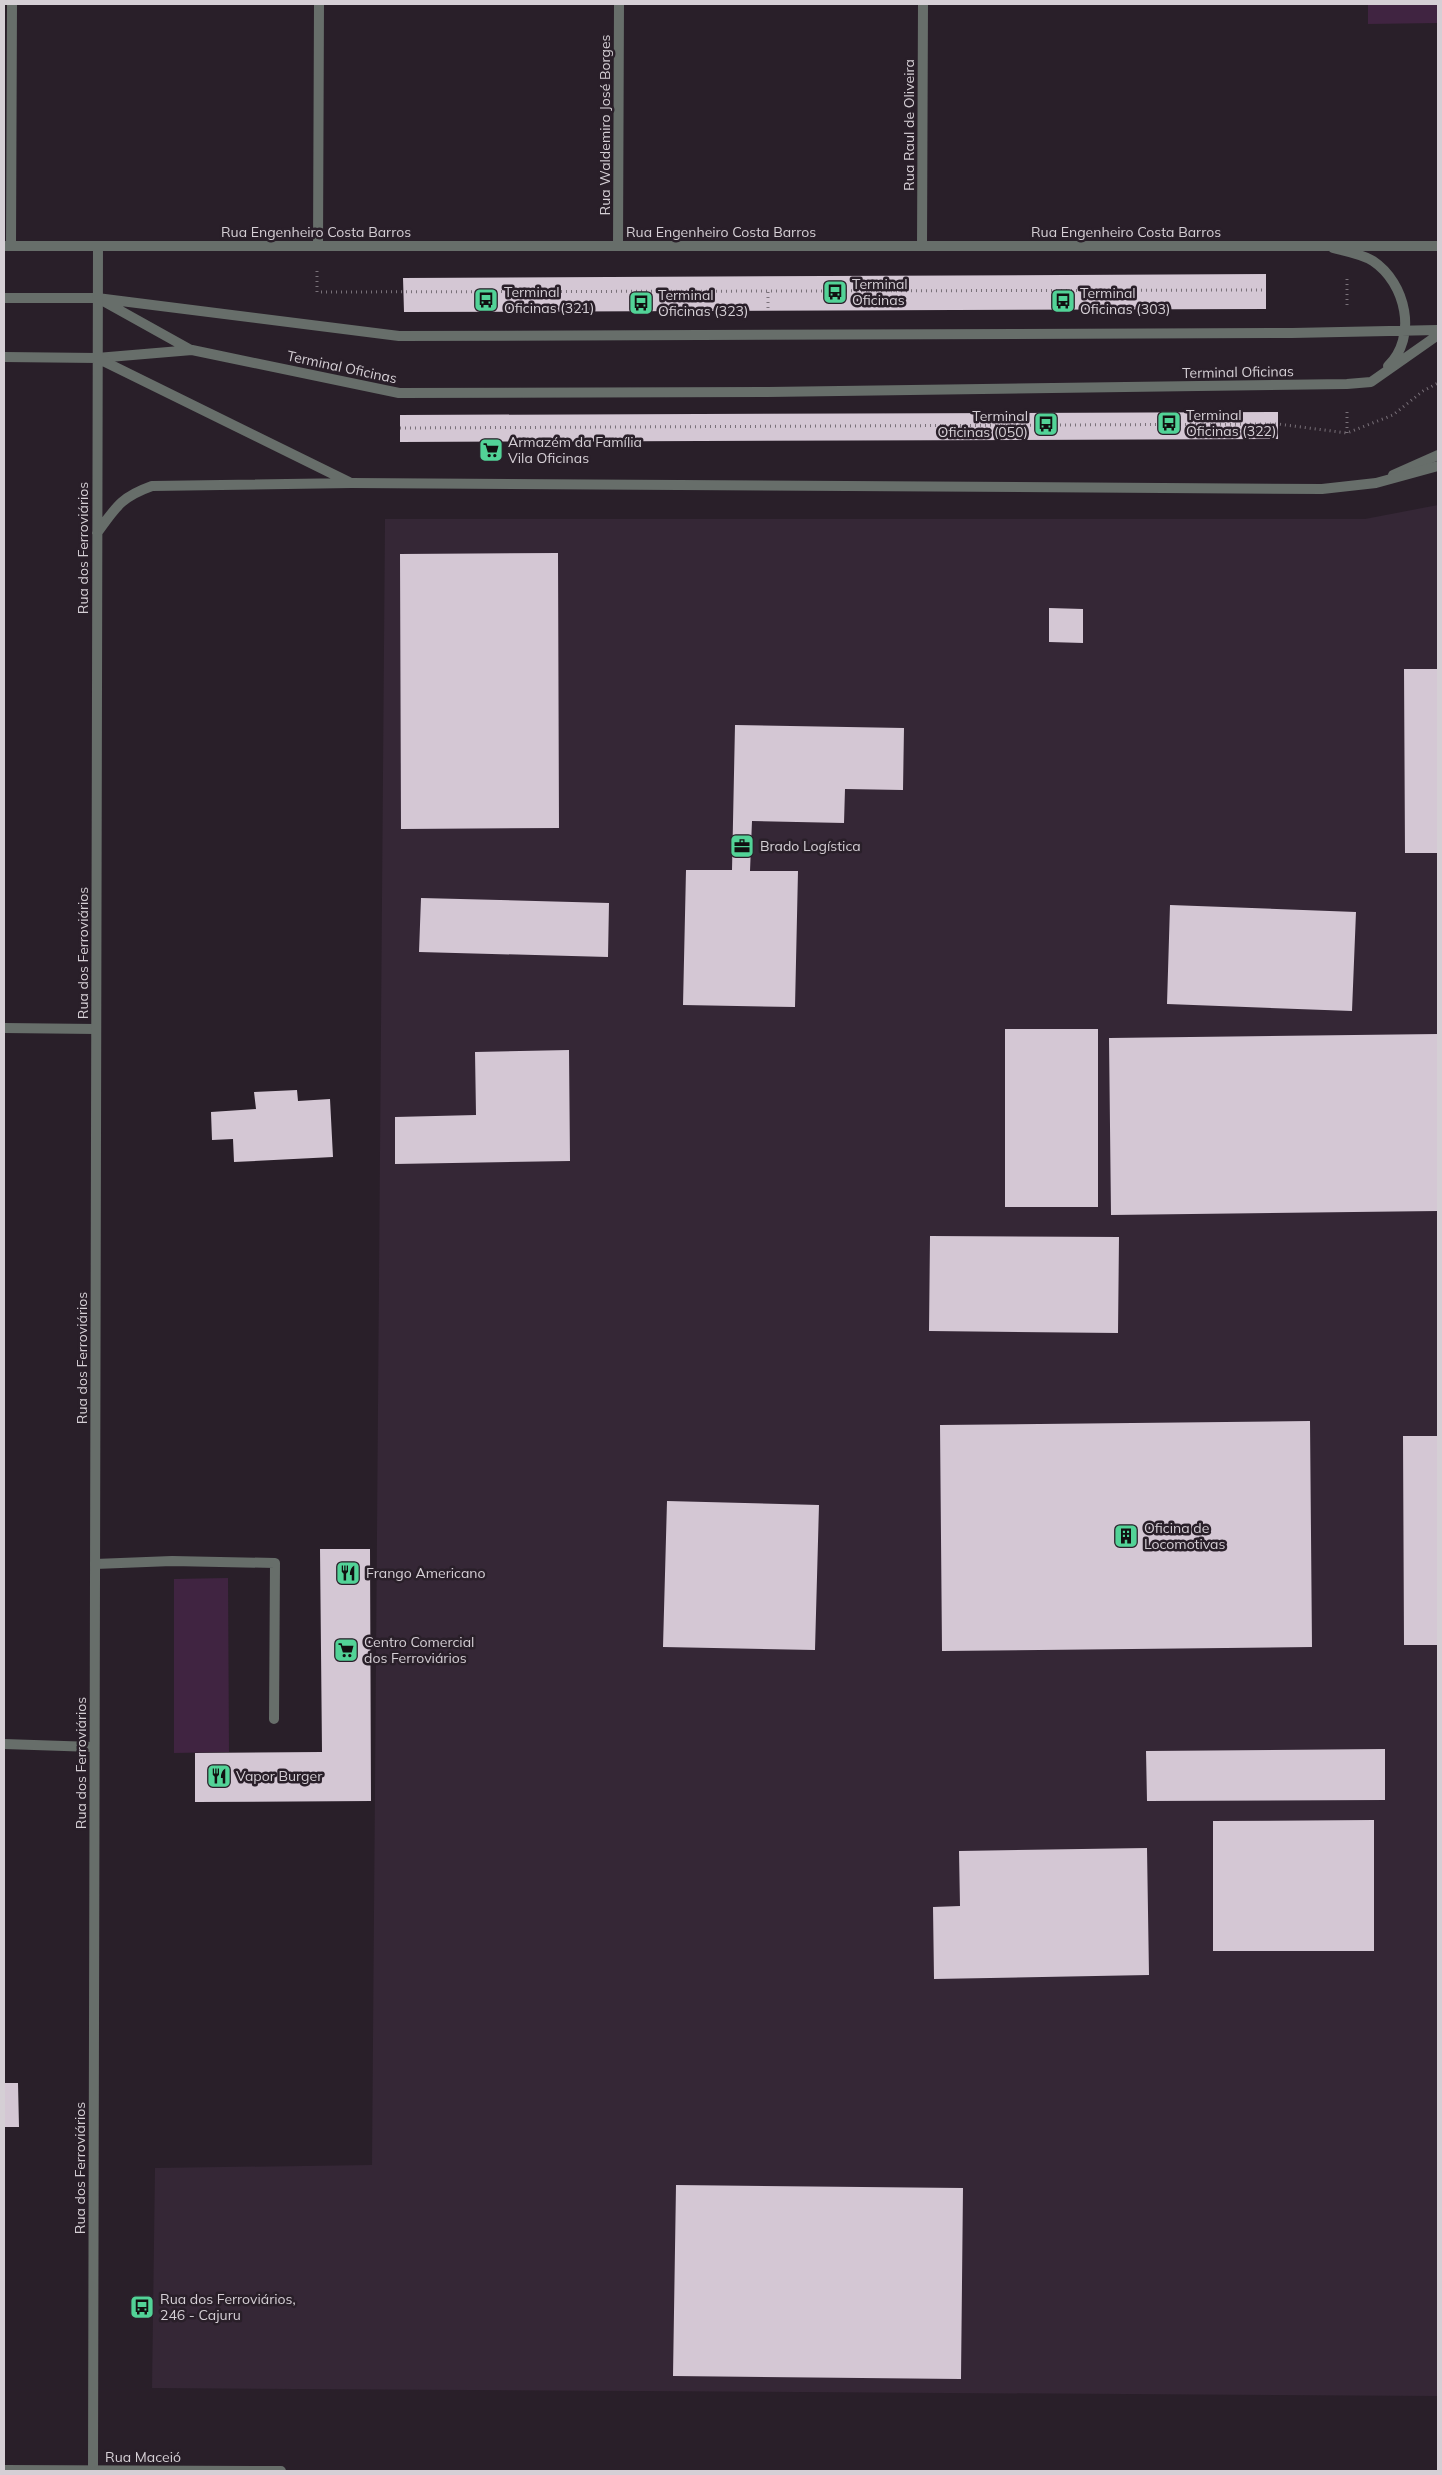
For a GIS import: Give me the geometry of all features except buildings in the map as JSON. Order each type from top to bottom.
[{"type":"street","points":[[8,246],[12,4]]},
{"type":"street","points":[[318,246],[319,4]]},
{"type":"street","name":"Rua Waldemiro José Borges","points":[[618,246],[619,4]]},
{"type":"street","name":"Rua Raul de Oliveira","points":[[922,246],[923,4]]},
{"type":"street","name":"Rua Engenheiro Costa Barros","points":[[8,246],[1438,246]]},
{"type":"street","name":"Rua dos Ferroviários","points":[[93,2471],[98,246]]},
{"type":"street","points":[[1324,246],[1373,261],[1392,279],[1404,303],[1406,331],[1394,360],[1371,382]]},
{"type":"street","points":[[4,298],[97,298],[399,336],[1292,333],[1438,330]]},
{"type":"street","points":[[97,298],[192,350]]},
{"type":"street","points":[[1371,382],[1438,334]]},
{"type":"street","name":"Terminal Oficinas","points":[[97,358],[192,350],[399,393],[768,392],[1371,382]]},
{"type":"street","points":[[4,357],[97,358],[352,484]]},
{"type":"street","points":[[1376,483],[1438,455]]},
{"type":"street","points":[[97,533],[116,506],[132,493],[152,486],[352,484],[1322,488],[1376,483],[1438,466]]},
{"type":"street","points":[[4,1028],[96,1029]]},
{"type":"street","points":[[95,1564],[172,1560],[275,1563],[274,1718]]},
{"type":"street","points":[[4,1744],[94,1747]]},
{"type":"street","name":"Rua Maceió","points":[[4,2470],[281,2471]]},
{"type":"path","points":[[317,292],[1266,290]]},
{"type":"path","points":[[768,292],[768,311]]},
{"type":"path","points":[[400,428],[1278,424],[1347,433],[1393,415],[1424,391],[1438,383]]},
{"type":"shaded area","points":[[1368,4],[1438,4],[1438,23],[1368,24]]},
{"type":"shaded area","points":[[1438,505],[1438,2396],[152,2388],[155,2168],[372,2165],[385,519],[1365,519]]},
{"type":"shaded area","points":[[228,1578],[229,1752],[174,1753],[174,1579]]},
{"type":"place","name":"Terminal Oficinas","points":[[835,292]]},
{"type":"place","name":"Terminal Oficinas (321)","points":[[486,300]]},
{"type":"place","name":"Terminal Oficinas (303)","points":[[1063,301]]},
{"type":"place","name":"Terminal Oficinas (323)","points":[[641,303]]},
{"type":"place","name":"Terminal Oficinas (322)","points":[[1169,423]]},
{"type":"place","name":"Terminal Oficinas (050)","points":[[1046,424]]},
{"type":"place","name":"Armazém da Família Vila Oficinas","points":[[491,450]]},
{"type":"place","name":"Brado Logística","points":[[742,846]]},
{"type":"place","name":"Oficina de Locomotivas","points":[[1126,1536]]},
{"type":"place","name":"Frango Americano","points":[[348,1573]]},
{"type":"place","name":"Centro Comercial dos Ferroviários","points":[[346,1650]]},
{"type":"place","name":"Vapor Burger","points":[[219,1776]]},
{"type":"place","name":"Rua dos Ferroviários, 246 - Cajuru","points":[[142,2307]]}]
